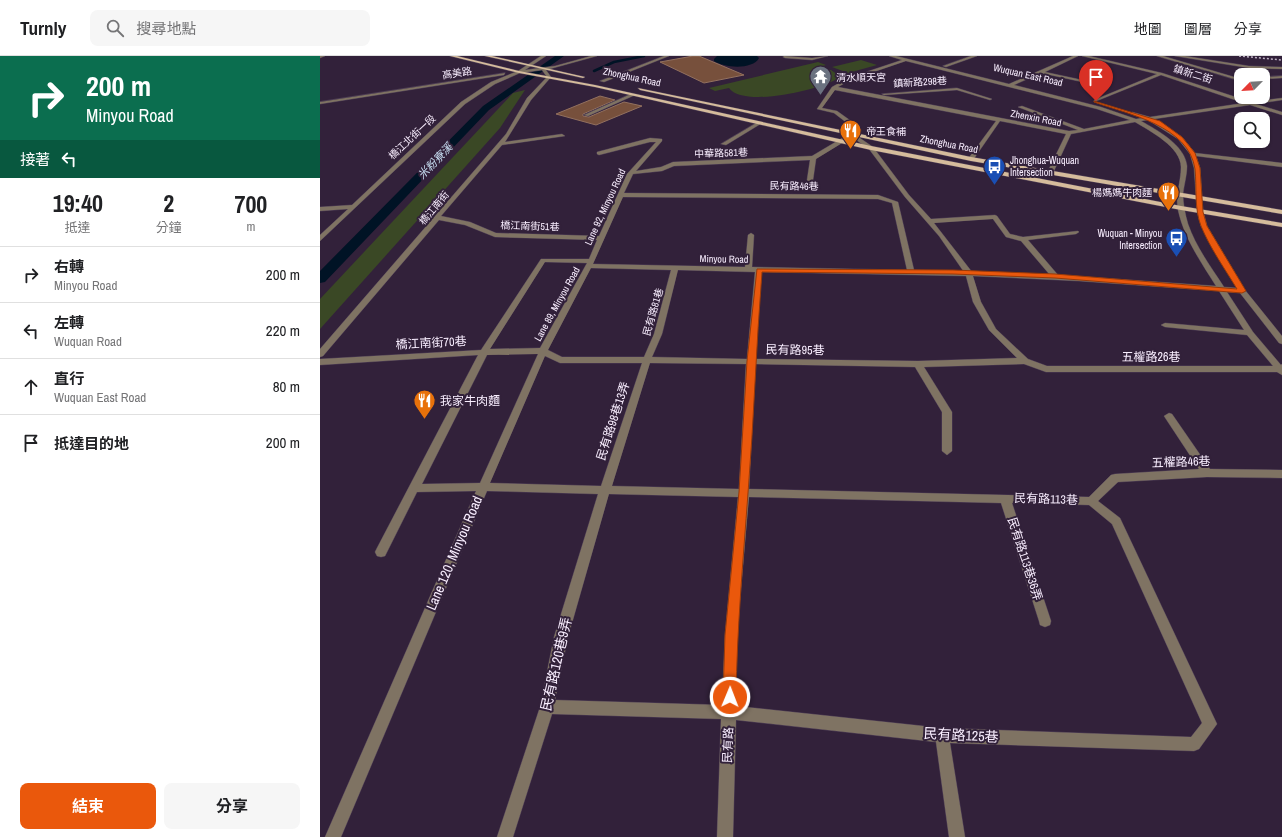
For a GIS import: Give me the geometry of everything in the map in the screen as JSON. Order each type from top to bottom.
[{"type":"main road","points":[[452,56],[520,72]]},
{"type":"main road","points":[[487,56],[528,64]]},
{"type":"main road","name":"Zhonghua Road","points":[[528,64],[543,69],[588,78]]},
{"type":"main road","name":"Zhonghua Road","points":[[520,72],[633,95],[871,148],[1200,212],[1282,225]]},
{"type":"main road","name":"Zhonghua Road","points":[[595,79],[610,83]]},
{"type":"main road","name":"Zhonghua Road","points":[[633,88],[971,159],[1282,212]]},
{"type":"street","name":"橋江北街一段","points":[[320,238],[463,102],[493,83],[520,72],[528,64],[544,56]]},
{"type":"street","points":[[568,64],[577,56]]},
{"type":"street","name":"高美路","points":[[320,103],[555,67],[595,56]]},
{"type":"street","points":[[602,81],[667,56]]},
{"type":"street","points":[[785,57],[812,58],[826,56]]},
{"type":"street","name":"Wuquan East Road","points":[[891,56],[905,58],[1009,86],[1073,100],[1136,120],[1163,136],[1178,153],[1184,166],[1180,195],[1181,208],[1185,224],[1196,248],[1220,289],[1250,333],[1281,370]]},
{"type":"street","points":[[945,66],[975,56]]},
{"type":"street","points":[[1009,86],[1076,56]]},
{"type":"street","name":"鎮新二街","points":[[1084,56],[1161,74],[1234,97]]},
{"type":"street","points":[[1159,56],[1234,78]]},
{"type":"street","points":[[1177,56],[1249,67],[1282,69]]},
{"type":"street","points":[[905,58],[866,72],[834,88],[819,109],[835,112],[849,122],[852,135],[871,148],[906,196],[930,221],[968,272],[977,302],[993,330],[1025,361]]},
{"type":"street","name":"Wuquan East Road","points":[[905,58],[911,58],[1096,101],[1149,118],[1180,138],[1193,154],[1197,168],[1200,212],[1204,226],[1242,291],[1282,341]]},
{"type":"street","points":[[543,69],[549,77]]},
{"type":"street","points":[[1041,72],[1085,82]]},
{"type":"street","points":[[1096,101],[1161,74]]},
{"type":"street","name":"橋江南街","points":[[320,354],[501,144],[529,99],[549,77]]},
{"type":"street","points":[[1270,78],[1282,77]]},
{"type":"street","points":[[1225,82],[1234,81]]},
{"type":"street","name":"Zhenxin Road","points":[[834,88],[1069,134],[1136,120],[1236,104]]},
{"type":"street","name":"鎮新路298巷","points":[[874,95],[957,89],[990,99]]},
{"type":"street","points":[[586,116],[633,95]]},
{"type":"street","name":"Zhenxin Road","points":[[1270,100],[1282,99]]},
{"type":"street","name":"鎮新二街","points":[[1254,104],[1282,114]]},
{"type":"street","points":[[1020,107],[1083,130]]},
{"type":"street","points":[[971,159],[999,120]]},
{"type":"street","points":[[724,144],[760,123]]},
{"type":"street","points":[[1050,173],[1069,134]]},
{"type":"street","name":"中華路581巷","points":[[631,173],[662,169],[673,164],[813,158],[852,135]]},
{"type":"street","points":[[501,144],[562,136]]},
{"type":"street","name":"Lane 92, Minyou Road","points":[[590,264],[631,173],[660,140],[650,140],[599,154]]},
{"type":"street","points":[[1193,154],[1282,165]]},
{"type":"street","points":[[810,180],[813,158]]},
{"type":"street","name":"民有路46巷","points":[[621,195],[878,197],[889,199],[895,202],[911,271]]},
{"type":"street","points":[[320,209],[353,207]]},
{"type":"street","points":[[930,221],[995,217],[1008,236],[1023,239],[1076,232]]},
{"type":"street","name":"橋江南街51巷","points":[[438,218],[459,220],[482,227],[495,235],[601,238]]},
{"type":"street","name":"民有路","points":[[725,837],[731,635],[744,492],[751,361],[753,270],[751,236]]},
{"type":"street","points":[[1023,239],[1055,276]]},
{"type":"street","name":"Minyou Road","points":[[484,352],[543,260],[675,269],[968,272],[1055,276],[1242,291]]},
{"type":"street","name":"Lane 89, Minyou Road","points":[[483,487],[543,351],[590,264]]},
{"type":"street","name":"民有路81巷","points":[[647,360],[658,334],[675,269]]},
{"type":"street","points":[[1165,324],[1250,333]]},
{"type":"street","name":"橋江南街70巷","points":[[320,362],[484,352],[543,351]]},
{"type":"street","name":"民有路95巷","points":[[543,351],[560,360],[918,364],[1025,361]]},
{"type":"street","points":[[381,552],[484,352]]},
{"type":"street","name":"民有路98巷13弄","points":[[604,490],[647,360]]},
{"type":"street","name":"五權路26巷","points":[[1025,361],[1046,369],[1281,370]]},
{"type":"street","points":[[918,364],[947,412],[947,451]]},
{"type":"street","points":[[1169,416],[1207,473]]},
{"type":"street","name":"五權路46巷","points":[[1091,501],[1115,478],[1207,473],[1282,474]]},
{"type":"street","points":[[413,488],[483,487]]},
{"type":"street","name":"Lane 120, Minyou Road","points":[[333,837],[483,487],[744,492]]},
{"type":"street","name":"民有路120巷9弄","points":[[505,837],[547,707],[561,637],[604,490]]},
{"type":"street","name":"民有路113巷","points":[[744,492],[1091,501],[1116,521],[1210,724],[1194,744]]},
{"type":"street","name":"民有路113巷36弄","points":[[1005,498],[1045,621]]},
{"type":"street","name":"民有路125巷","points":[[547,707],[729,712],[942,735],[1194,744]]},
{"type":"street","points":[[942,735],[957,837]]},
{"type":"green space","points":[[861,60],[877,65],[848,73],[832,67]]},
{"type":"green space","points":[[818,62],[826,65],[817,68],[831,70],[838,75],[837,79],[799,92],[765,97],[749,97],[737,94],[729,88],[715,91],[709,88]]},
{"type":"green space","points":[[525,90],[500,128],[320,329],[320,299],[513,93]]},
{"type":"water","points":[[717,56],[757,56],[759,58],[751,65],[738,67],[724,65],[714,61]]},
{"type":"building","points":[[699,56],[744,75],[704,83],[660,62]]},
{"type":"building","points":[[600,96],[615,100],[583,114],[583,116],[589,117],[624,102],[642,106],[596,125],[556,114]]},
{"type":"waterway","name":"米粉寮溪","points":[[320,279],[486,108],[560,56]]},
{"type":"waterway","points":[[594,71],[614,62],[644,56]]},
{"type":"railway","points":[[1239,56],[1282,60]]},
{"type":"place","name":"清水順天宮","points":[[820,96]]},
{"type":"place","name":"帝王食補","points":[[850,150]]},
{"type":"place","name":"Jhonghua-Wuquan Intersection","points":[[995,186]]},
{"type":"place","name":"楊媽媽牛肉麵","points":[[1168,212]]},
{"type":"place","name":"Wuquan - Minyou Intersection","points":[[1177,258]]},
{"type":"place","name":"我家牛肉麵","points":[[425,420]]},
{"type":"route","points":[[730,697],[731,635],[744,492],[751,361],[759,270],[953,272],[1055,276],[1242,291],[1204,226],[1200,212],[1197,168],[1193,154],[1180,138],[1158,122],[1096,101]]}]
